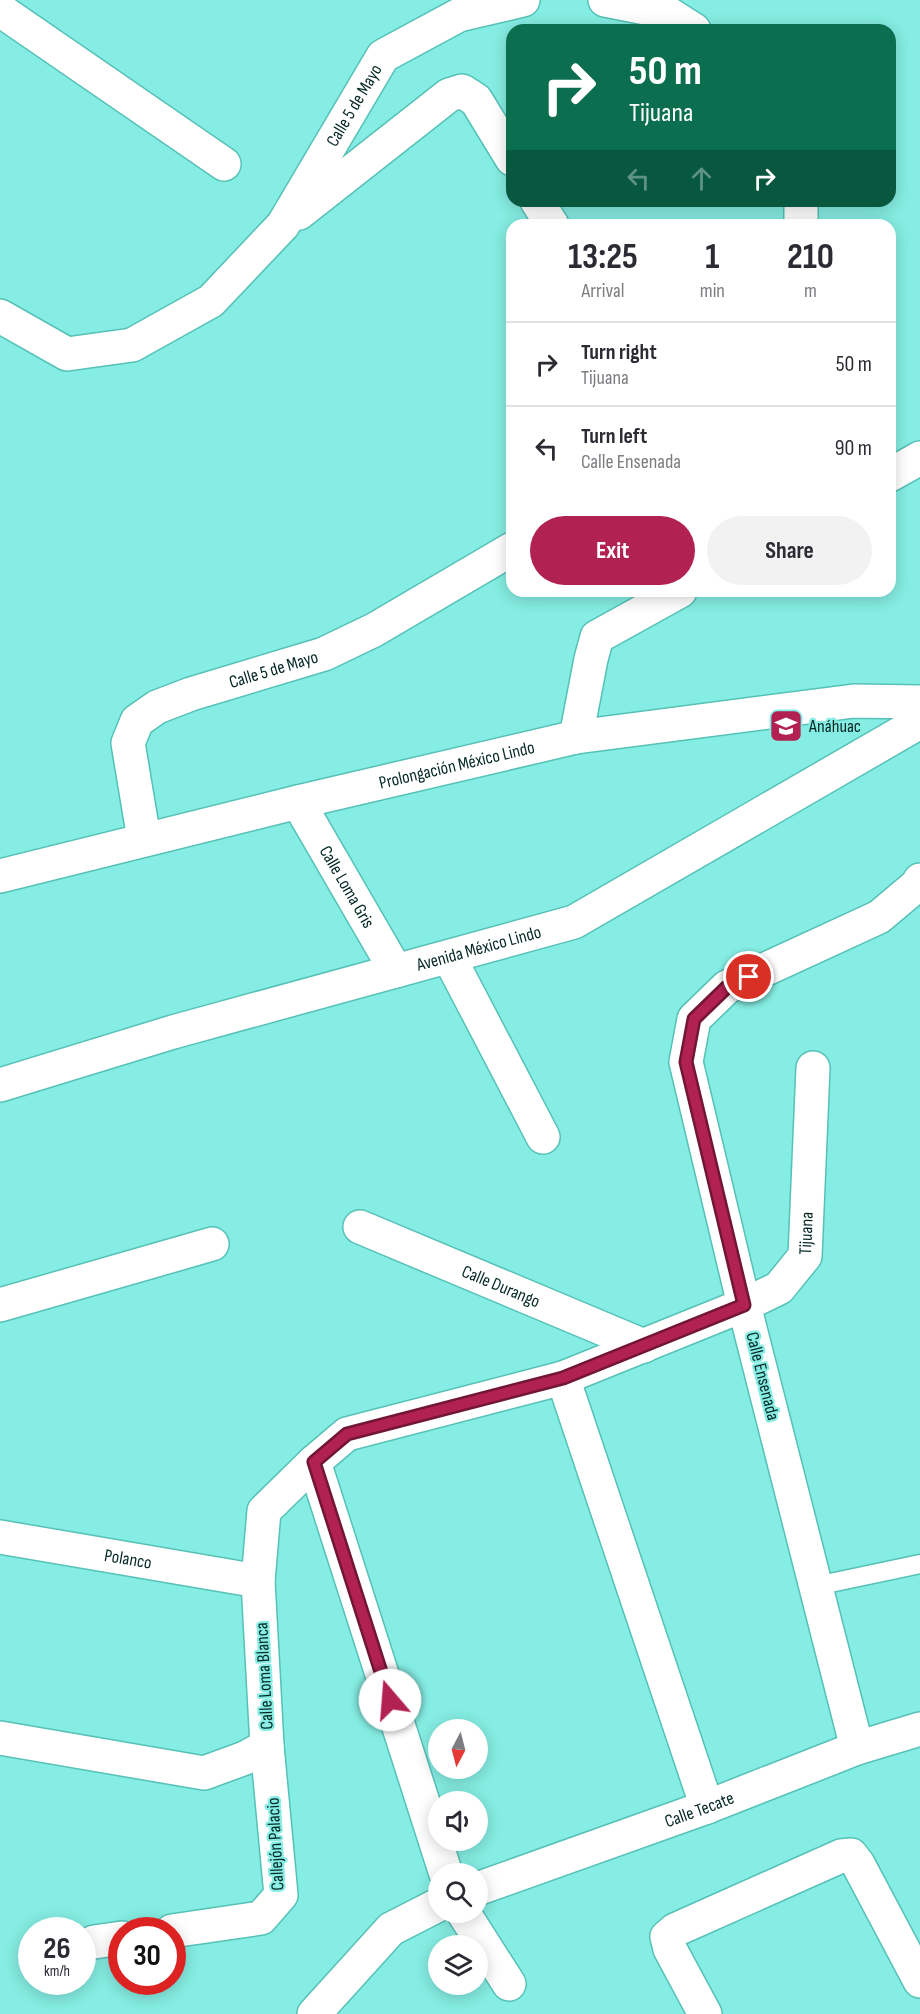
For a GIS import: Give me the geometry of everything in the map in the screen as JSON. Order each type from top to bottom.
[{"type":"street","name":"Calle 5 de Mayo","points":[[283,225],[383,56],[459,15],[523,0]]},
{"type":"street","points":[[605,0],[666,12],[685,24]]},
{"type":"street","points":[[0,10],[224,164]]},
{"type":"street","name":"Calle 5 de Mayo","points":[[0,316],[67,354],[132,345],[211,301],[283,225],[448,95],[462,91],[476,100],[506,149]]},
{"type":"street","points":[[896,472],[920,458]]},
{"type":"street","name":"Calle 5 de Mayo","points":[[144,839],[128,743],[138,721],[157,707],[191,694],[324,654],[374,630],[506,553]]},
{"type":"street","points":[[576,737],[597,637],[669,597]]},
{"type":"street","name":"Prolongación México Lindo","points":[[0,876],[144,839],[576,737],[855,701],[920,702]]},
{"type":"street","name":"Avenida México Lindo","points":[[0,1085],[173,1032],[574,922],[920,722]]},
{"type":"street","name":"Calle Loma Gris","points":[[298,802],[396,971]]},
{"type":"street","name":"Calle Ensenada","points":[[857,1748],[744,1305],[686,1062],[694,1019],[727,987],[879,917],[920,880]]},
{"type":"street","points":[[449,957],[543,1137]]},
{"type":"street","name":"Tijuana","points":[[264,1511],[314,1462],[347,1434],[563,1378],[744,1305],[779,1288],[805,1256],[813,1068]]},
{"type":"street","name":"Calle Durango","points":[[360,1227],[644,1346]]},
{"type":"street","points":[[0,1305],[212,1244]]},
{"type":"street","points":[[563,1378],[707,1807]]},
{"type":"street","points":[[314,1462],[442,1863]]},
{"type":"street","name":"Calle Loma Blanca","points":[[0,1738],[204,1773],[245,1758],[267,1746],[258,1581],[264,1511]]},
{"type":"street","name":"Polanco","points":[[0,1537],[258,1581]]},
{"type":"street","name":"Calle Tecate","points":[[488,1885],[707,1807],[857,1748],[920,1729]]},
{"type":"street","name":"Callejón Palacio","points":[[186,1929],[261,1918],[281,1895],[267,1746]]},
{"type":"street","points":[[705,2014],[670,1949],[667,1937],[675,1930],[841,1856],[851,1856],[858,1864],[920,1981]]},
{"type":"street","points":[[314,2014],[391,1929],[428,1910]]},
{"type":"street","points":[[470,1923],[509,1984]]},
{"type":"lane","points":[[816,1586],[920,1564]]},
{"type":"place","name":"Anáhuac","points":[[786,726]]},
{"type":"route","points":[[390,1700],[314,1462],[347,1434],[563,1378],[744,1305],[686,1062],[694,1019],[727,987],[749,977]]}]
